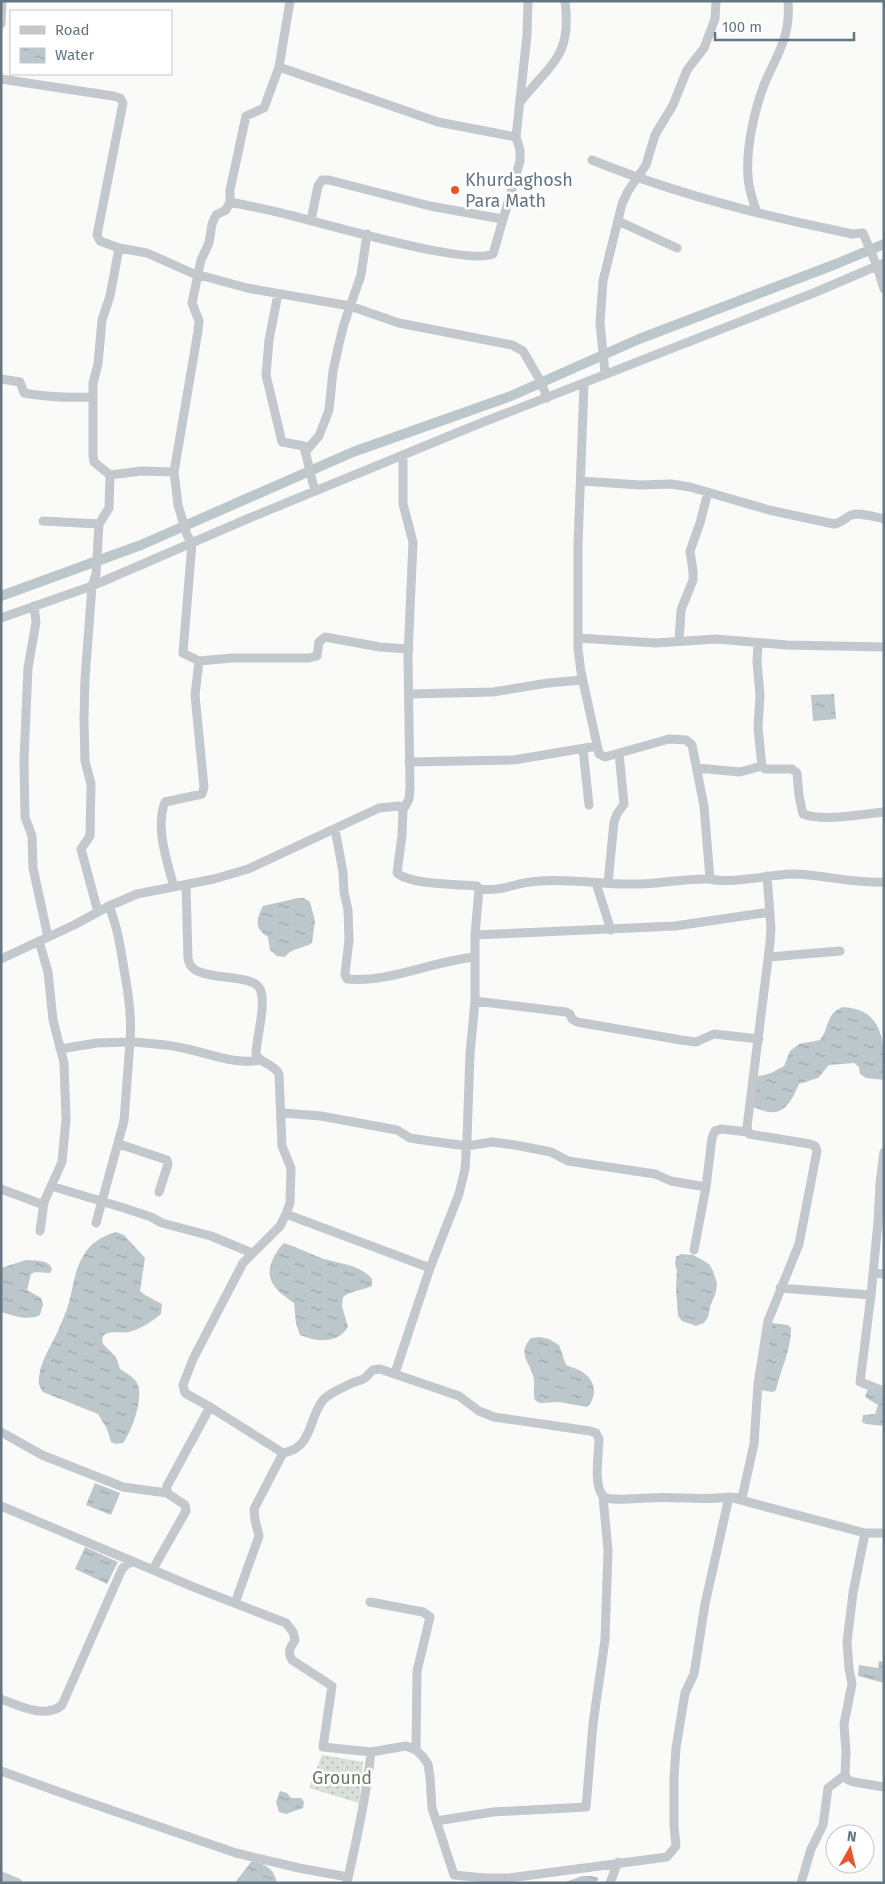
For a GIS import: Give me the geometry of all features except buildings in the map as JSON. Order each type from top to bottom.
[{"type":"street","points":[[1,24],[2,1]]},
{"type":"street","points":[[290,1],[279,67],[264,108],[246,116],[230,190],[230,202],[226,210],[216,215],[212,224],[209,242],[201,260],[192,303],[199,321],[198,331],[174,472],[178,505],[189,539],[183,653],[199,661],[232,658],[309,658],[316,656],[319,642],[325,637],[380,646],[409,648]]},
{"type":"street","points":[[230,202],[441,251],[488,257],[493,254],[520,161],[520,150],[516,137],[527,35],[528,1]]},
{"type":"street","points":[[521,101],[561,53],[566,36],[567,18],[565,1]]},
{"type":"street","points":[[604,373],[600,323],[601,298],[603,281],[618,221],[628,192],[646,166],[656,135],[673,105],[688,70],[704,48],[716,19],[716,1]]},
{"type":"street","points":[[756,213],[748,178],[750,145],[759,99],[785,41],[788,26],[788,1]]},
{"type":"street","points":[[279,67],[438,122],[516,137]]},
{"type":"street","points":[[1,79],[120,98],[123,103],[97,235],[100,240],[119,248],[147,253],[199,275],[248,288],[350,306],[399,323],[512,345],[523,351],[530,361],[548,398]]},
{"type":"street","points":[[592,160],[638,179],[726,206],[852,234],[863,233],[878,262],[884,289]]},
{"type":"street","points":[[311,220],[318,186],[322,180],[329,180],[451,210],[502,219]]},
{"type":"street","points":[[618,221],[677,248]]},
{"type":"street","points":[[305,452],[319,436],[329,410],[333,371],[350,306],[362,275],[367,234]]},
{"type":"street","points":[[119,248],[110,296],[102,320],[98,364],[93,383],[94,462],[110,475],[141,471],[174,472]]},
{"type":"street","points":[[1,618],[92,586],[189,539],[315,487],[403,455],[584,384],[604,373],[631,366],[816,292],[878,262]]},
{"type":"street","points":[[278,294],[269,340],[266,375],[282,442],[304,446],[315,487]]},
{"type":"street","points":[[1,379],[20,382],[24,393],[62,397],[93,397]]},
{"type":"street","points":[[584,384],[578,638],[583,680],[599,754],[605,757],[670,740],[686,740],[692,745],[704,806],[710,879]]},
{"type":"street","points":[[403,455],[404,504],[413,542],[409,648],[409,799],[403,810],[402,835],[396,873],[416,880],[503,889],[526,882],[537,881],[633,884],[695,878],[726,880],[767,876],[812,875],[873,883],[884,882]]},
{"type":"street","points":[[98,912],[81,849],[90,836],[91,784],[86,761],[85,679],[92,586],[96,574],[99,524],[109,508],[110,475]]},
{"type":"street","points":[[581,481],[640,485],[671,484],[708,492],[769,510],[834,524],[840,523],[849,516],[856,514],[884,519]]},
{"type":"street","points":[[679,641],[681,610],[692,580],[693,571],[690,551],[708,492]]},
{"type":"street","points":[[43,521],[99,524]]},
{"type":"street","points":[[34,606],[36,622],[28,668],[24,759],[26,817],[32,836],[33,868],[48,937]]},
{"type":"street","points":[[578,638],[638,643],[716,639],[787,646],[884,647]]},
{"type":"street","points":[[758,643],[757,662],[760,695],[758,728],[762,766]]},
{"type":"street","points":[[174,887],[162,831],[163,808],[165,802],[202,794],[204,787],[195,695],[199,661]]},
{"type":"street","points":[[409,694],[494,692],[548,683],[583,680]]},
{"type":"street","points":[[409,762],[514,760],[597,746]]},
{"type":"street","points":[[582,749],[589,805]]},
{"type":"street","points":[[608,883],[614,822],[624,804],[619,754]]},
{"type":"street","points":[[697,768],[740,772],[762,766],[765,769],[792,769],[797,773],[803,814],[810,817],[847,816],[883,812],[884,804]]},
{"type":"street","points":[[1,959],[137,894],[186,885],[248,870],[379,808],[398,806],[403,810]]},
{"type":"street","points":[[335,829],[348,910],[349,940],[345,974],[347,979],[377,978],[450,960],[475,957]]},
{"type":"street","points":[[748,1132],[769,957],[770,912],[767,876]]},
{"type":"street","points":[[596,883],[612,930]]},
{"type":"street","points":[[186,885],[188,959],[191,967],[196,971],[254,983],[260,988],[262,1006],[256,1056],[276,1068],[279,1074],[282,1146],[289,1161],[292,1180],[290,1203],[280,1226],[243,1263],[194,1359],[183,1385],[185,1393],[283,1453],[292,1451],[302,1443],[309,1433],[317,1408],[325,1398],[350,1384],[364,1379],[373,1370],[380,1369],[459,1396],[479,1411],[494,1417],[590,1430],[596,1433],[599,1438],[598,1480],[603,1497],[608,1550],[605,1640],[593,1724],[586,1807],[493,1812],[436,1821]]},
{"type":"street","points":[[395,1373],[430,1268],[459,1194],[465,1169],[470,1054],[475,1001],[475,935],[479,888]]},
{"type":"street","points":[[96,1223],[119,1144],[126,1103],[131,1022],[129,992],[120,940],[110,906]]},
{"type":"street","points":[[475,935],[675,926],[770,912]]},
{"type":"street","points":[[39,941],[48,972],[53,1020],[64,1063],[65,1134],[62,1162],[44,1206],[40,1231]]},
{"type":"street","points":[[769,957],[840,951]]},
{"type":"street","points":[[475,1001],[566,1012],[570,1014],[572,1020],[577,1022],[696,1042],[714,1034],[759,1039]]},
{"type":"street","points":[[60,1049],[97,1043],[130,1042],[171,1046],[237,1060],[253,1062],[260,1060]]},
{"type":"street","points":[[282,1113],[321,1116],[396,1130],[410,1138],[467,1146],[492,1142],[508,1144],[551,1152],[568,1161],[656,1174],[671,1181],[706,1187]]},
{"type":"street","points":[[603,1497],[624,1499],[660,1497],[710,1500],[729,1496],[742,1498],[754,1444],[758,1384],[764,1340],[768,1321],[780,1288],[799,1244],[817,1151],[815,1146],[756,1136],[748,1132],[721,1129],[715,1131],[712,1138],[706,1187],[694,1250]]},
{"type":"street","points":[[119,1144],[167,1160],[168,1164],[159,1192]]},
{"type":"street","points":[[884,1152],[871,1295],[860,1382],[884,1391]]},
{"type":"street","points":[[51,1186],[151,1216],[168,1225],[211,1236],[252,1253]]},
{"type":"street","points":[[1,1189],[44,1206]]},
{"type":"street","points":[[286,1214],[430,1268]]},
{"type":"street","points":[[873,1273],[884,1274]]},
{"type":"street","points":[[780,1288],[871,1295]]},
{"type":"street","points":[[167,1493],[167,1486],[175,1469],[210,1407]]},
{"type":"street","points":[[1,1432],[42,1455],[123,1487],[167,1493],[185,1505],[186,1511],[153,1569]]},
{"type":"street","points":[[235,1603],[259,1536],[254,1509],[283,1453]]},
{"type":"street","points":[[729,1496],[865,1533],[884,1533]]},
{"type":"street","points":[[1,1506],[286,1623],[294,1632],[295,1640],[289,1649],[289,1655],[292,1660],[332,1686],[323,1747],[371,1752],[406,1746],[416,1750],[428,1764],[432,1808],[454,1875],[487,1880],[667,1856],[676,1846],[674,1777],[676,1748],[685,1693],[694,1674],[705,1604],[729,1496]]},
{"type":"street","points":[[865,1533],[847,1642],[852,1684],[844,1724],[845,1776],[848,1780],[854,1782],[884,1786]]},
{"type":"street","points":[[1,1699],[22,1708],[37,1711],[56,1710],[62,1705],[122,1569],[127,1564],[134,1562]]},
{"type":"street","points":[[370,1602],[423,1612],[430,1617],[417,1671],[416,1750]]},
{"type":"street","points":[[1,1771],[73,1798],[236,1853],[347,1880],[362,1819],[371,1752]]},
{"type":"street","points":[[801,1883],[811,1849],[823,1825],[828,1788],[845,1776]]},
{"type":"street","points":[[610,1883],[618,1862]]},
{"type":"street","points":[[1,1876],[18,1883]]},
{"type":"green space","name":"Ground","points":[[322,1755],[363,1762],[359,1803],[309,1788]]},
{"type":"water","points":[[834,694],[836,719],[813,721],[811,695]]},
{"type":"water","points":[[304,898],[310,902],[315,921],[312,943],[291,951],[285,957],[277,956],[270,950],[268,937],[258,927],[259,915],[263,906]]},
{"type":"water","points":[[843,1007],[857,1009],[867,1014],[874,1021],[882,1041],[884,1080],[866,1078],[860,1074],[859,1067],[854,1063],[829,1065],[818,1078],[799,1084],[792,1099],[783,1109],[771,1112],[754,1107],[756,1077],[771,1073],[784,1066],[790,1051],[799,1044],[820,1040],[830,1017]]},
{"type":"water","points":[[116,1232],[124,1235],[145,1258],[140,1291],[162,1304],[161,1314],[146,1325],[129,1332],[107,1334],[102,1338],[103,1344],[116,1357],[120,1369],[137,1382],[139,1391],[138,1407],[130,1431],[123,1443],[116,1444],[111,1442],[107,1429],[98,1414],[43,1392],[39,1381],[44,1359],[67,1309],[76,1271],[82,1257],[96,1241]]},
{"type":"water","points":[[284,1243],[318,1257],[354,1267],[372,1279],[372,1286],[343,1297],[342,1306],[348,1327],[344,1333],[333,1339],[326,1340],[300,1335],[296,1324],[294,1303],[275,1287],[270,1277],[272,1261],[276,1252]]},
{"type":"water","points":[[681,1254],[693,1255],[709,1264],[717,1283],[708,1317],[704,1323],[696,1326],[682,1321],[678,1316],[677,1270],[675,1264],[676,1257]]},
{"type":"water","points":[[26,1260],[45,1262],[52,1269],[50,1273],[35,1272],[31,1274],[27,1290],[41,1298],[43,1304],[40,1315],[30,1318],[1,1312],[1,1268]]},
{"type":"water","points":[[772,1323],[788,1325],[791,1328],[788,1352],[776,1390],[773,1392],[761,1390]]},
{"type":"water","points":[[531,1338],[549,1339],[559,1345],[566,1365],[583,1372],[589,1377],[594,1395],[587,1407],[559,1402],[540,1403],[535,1400],[534,1379],[524,1353]]},
{"type":"water","points":[[868,1389],[884,1392],[884,1426],[862,1422],[863,1415],[875,1414],[878,1405],[865,1397]]},
{"type":"water","points":[[95,1483],[120,1493],[111,1515],[86,1505]]},
{"type":"water","points":[[85,1547],[118,1562],[107,1584],[75,1569]]},
{"type":"water","points":[[879,1661],[884,1662],[884,1683],[858,1676],[859,1665],[878,1668]]},
{"type":"water","points":[[280,1791],[287,1793],[291,1798],[301,1798],[304,1802],[303,1808],[286,1814],[279,1812],[276,1802]]},
{"type":"water","points":[[251,1862],[265,1865],[274,1874],[277,1883],[235,1883]]},
{"type":"water","points":[[582,1876],[593,1876],[599,1879],[595,1883],[563,1883]]},
{"type":"waterway","points":[[1,596],[141,545],[353,452],[511,396],[639,339],[884,244]]},
{"type":"place","name":"Khurdaghosh Para Math","points":[[455,190]]}]
